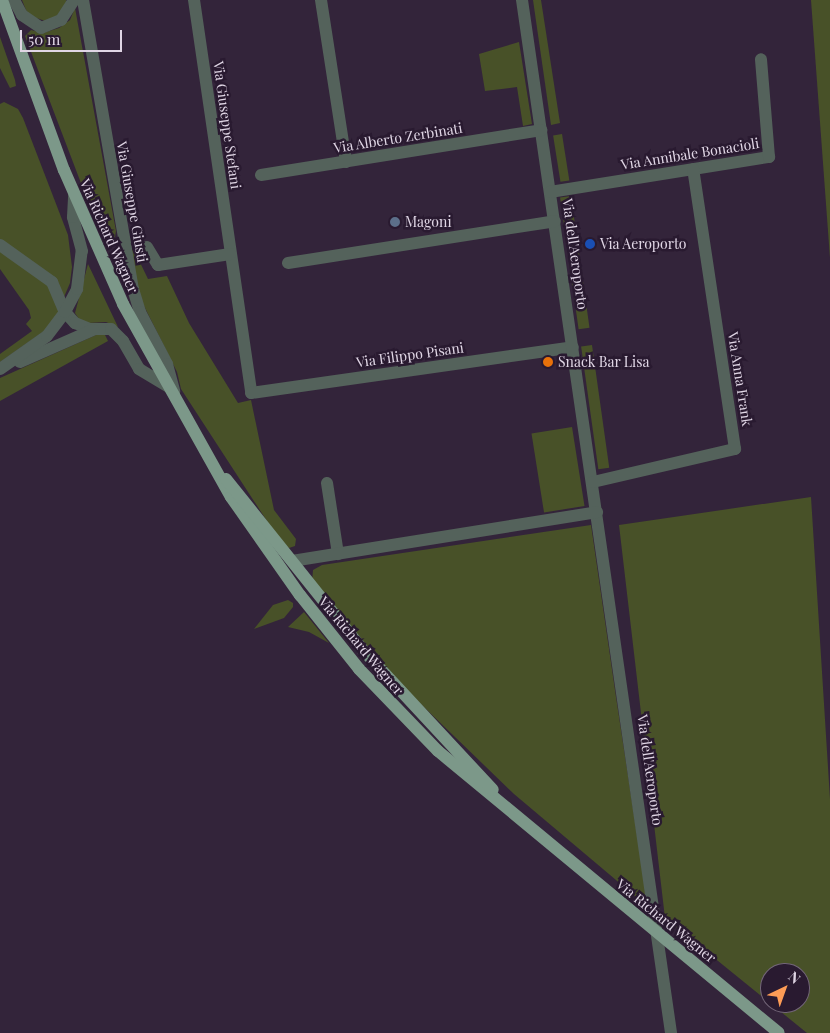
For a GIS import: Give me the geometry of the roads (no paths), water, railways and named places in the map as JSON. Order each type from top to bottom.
[{"type":"main road","name":"Via Richard Wagner","points":[[2,0],[74,194],[123,304],[247,521],[358,669],[438,751],[779,1033]]},
{"type":"main road","name":"Via Richard Wagner","points":[[218,471],[241,494],[368,657],[513,813]]},
{"type":"street","points":[[14,0],[22,14],[41,28],[60,20],[74,0]]},
{"type":"street","name":"Via Giuseppe Giusti","points":[[83,0],[133,289],[143,318],[167,364],[177,401]]},
{"type":"street","name":"Via Giuseppe Stefani","points":[[194,0],[251,393]]},
{"type":"street","points":[[321,0],[346,162]]},
{"type":"street","name":"Via dell'Aeroporto","points":[[522,0],[672,1033]]},
{"type":"street","name":"Via Annibale Bonacioli","points":[[550,192],[769,157],[761,59]]},
{"type":"street","name":"Via Alberto Zerbinati","points":[[260,175],[541,130]]},
{"type":"street","name":"Via Anna Frank","points":[[593,482],[735,449],[693,169]]},
{"type":"street","points":[[0,370],[47,336],[66,312],[76,289],[82,251],[73,217],[74,194]]},
{"type":"street","points":[[288,264],[555,221]]},
{"type":"street","points":[[0,245],[52,282],[66,312],[81,327],[111,329],[118,334],[139,368],[169,387]]},
{"type":"street","points":[[147,247],[158,264],[230,254]]},
{"type":"street","points":[[0,370],[99,328]]},
{"type":"street","name":"Via Filippo Pisani","points":[[251,393],[573,347]]},
{"type":"street","points":[[327,483],[338,554]]},
{"type":"street","points":[[292,561],[597,512]]},
{"type":"place","name":"Magoni","points":[[395,222]]},
{"type":"place","name":"Via Aeroporto","points":[[590,244]]},
{"type":"place","name":"Snack Bar Lisa","points":[[548,362]]}]
